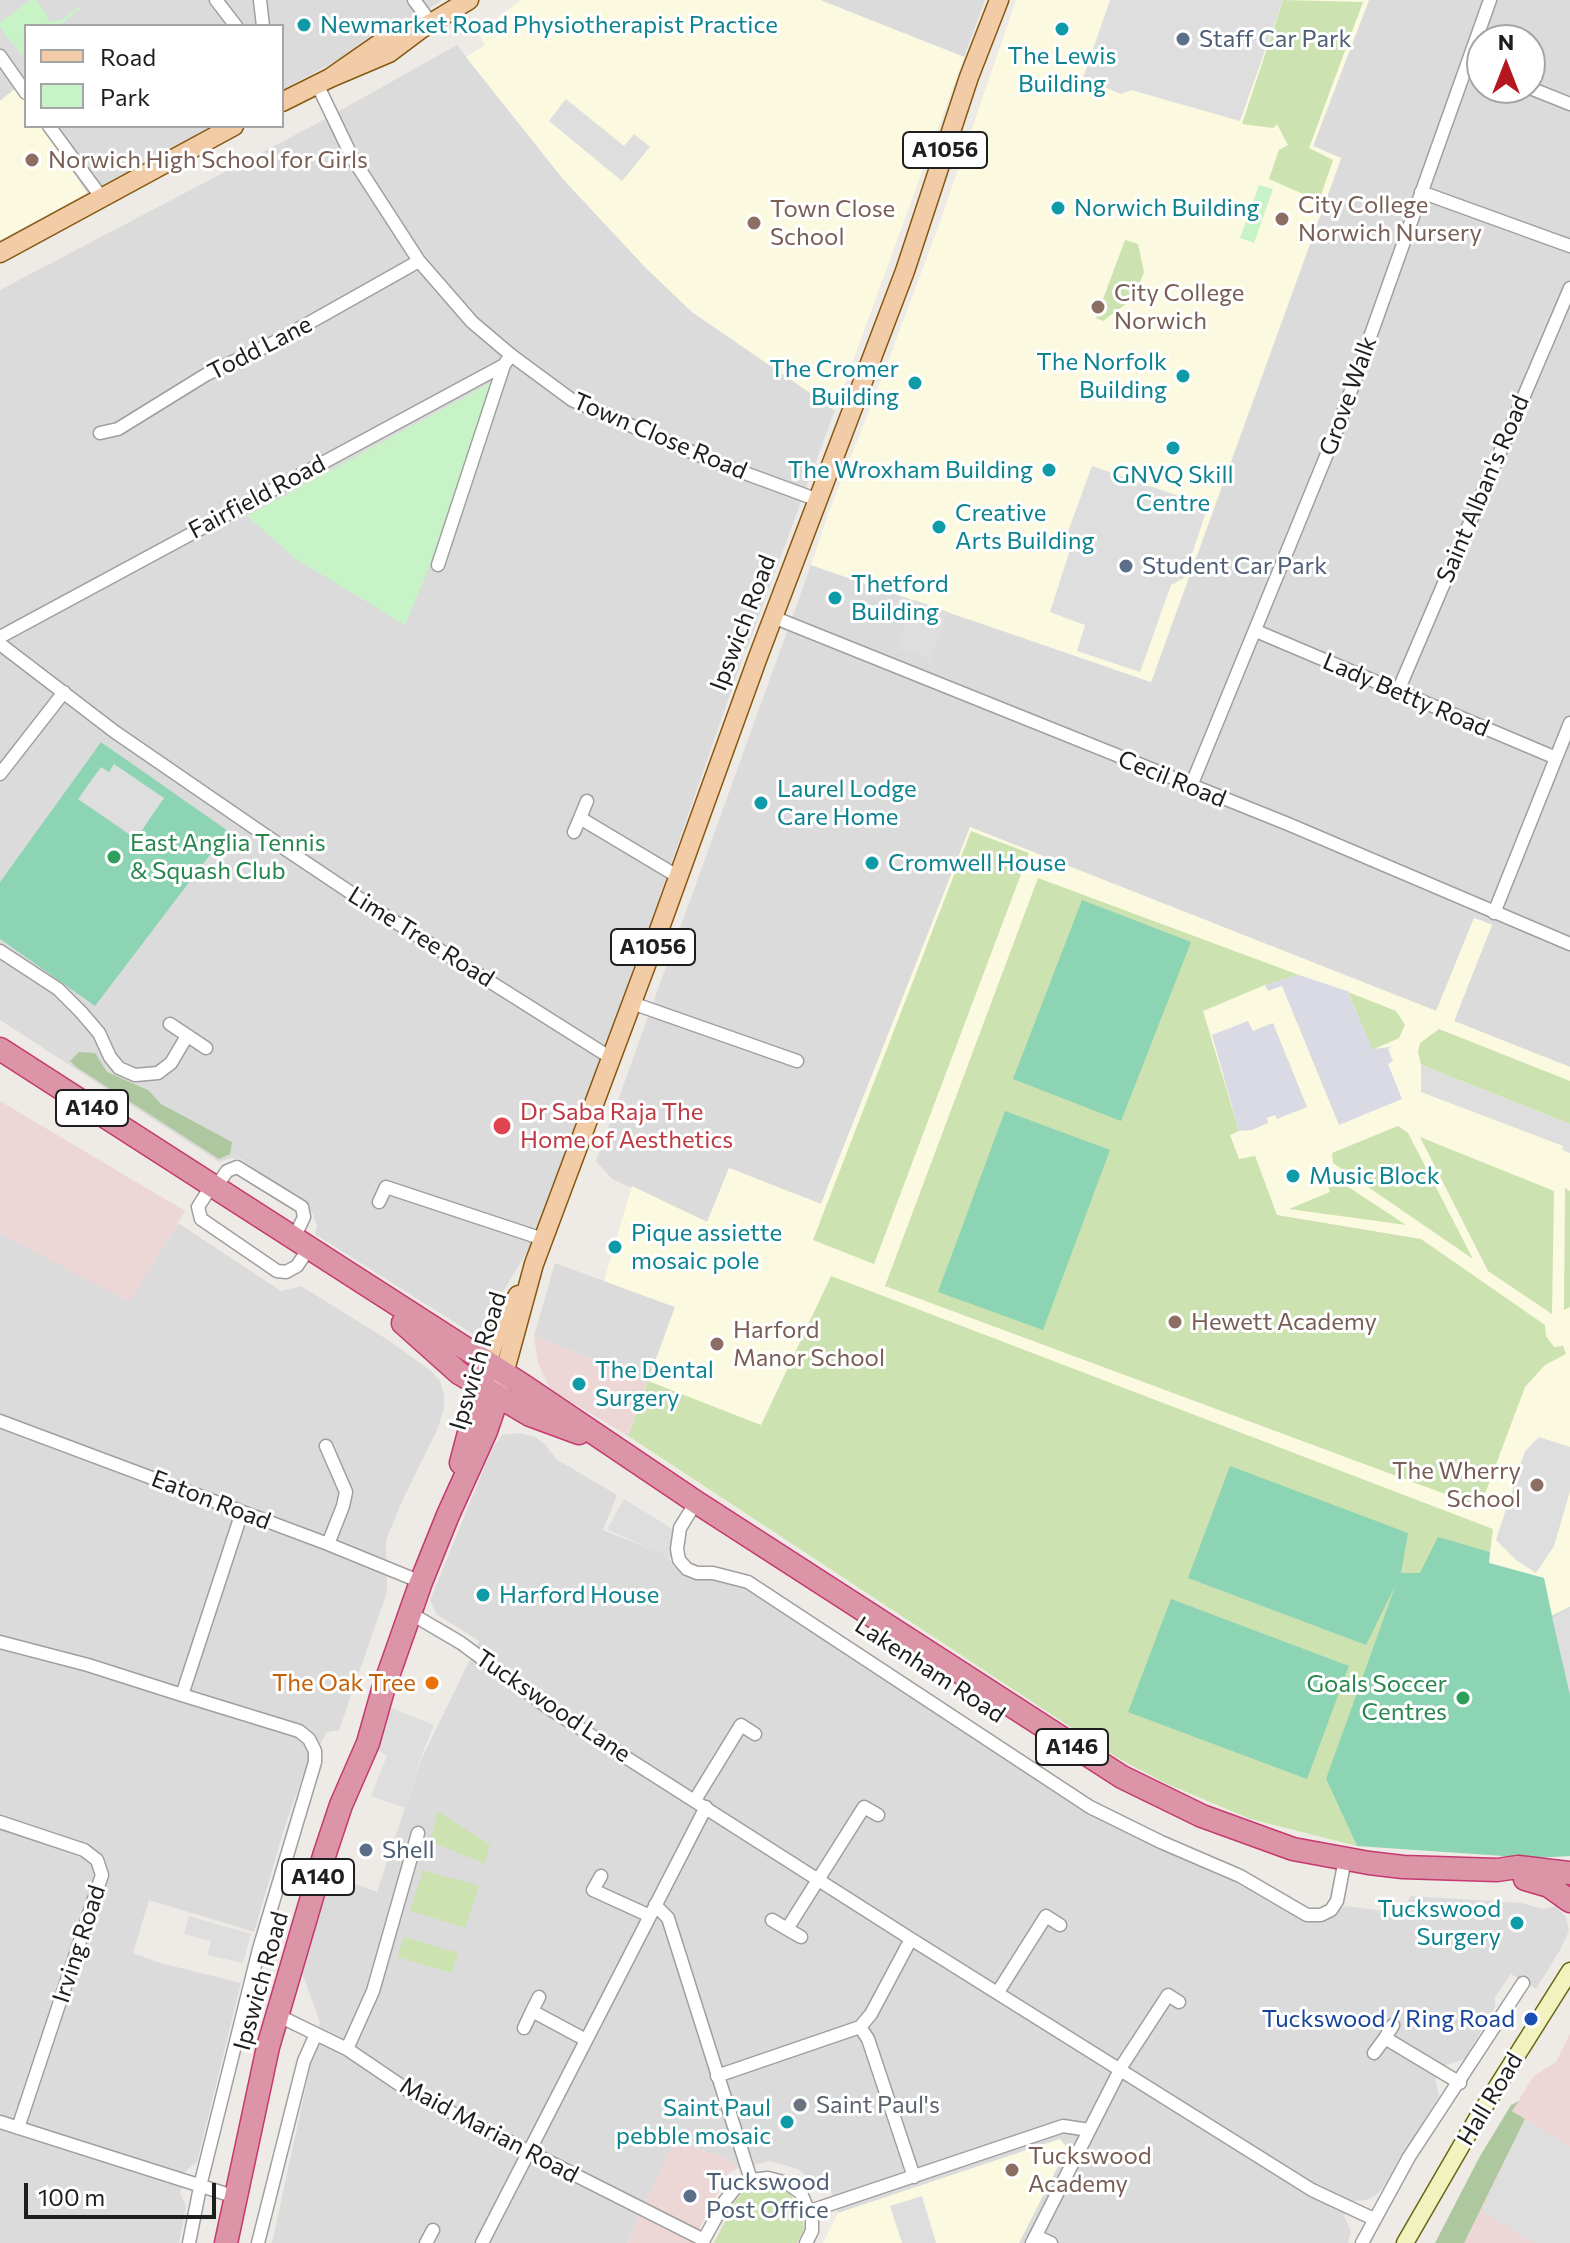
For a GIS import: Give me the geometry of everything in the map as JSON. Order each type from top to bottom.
[{"type":"highway","name":"A140","points":[[0,1049],[350,1275],[459,1373],[492,1380]]},
{"type":"highway","name":"Lakenham Road","points":[[492,1380],[530,1415],[614,1446],[1122,1777],[1202,1816],[1293,1849],[1345,1859],[1403,1867],[1497,1870],[1518,1867],[1570,1873]]},
{"type":"highway","name":"Ipswich Road","points":[[226,2243],[259,2084],[324,1856],[341,1805],[368,1743],[421,1582],[486,1431],[492,1380]]},
{"type":"highway","name":"Lakenham Road","points":[[1497,1870],[1549,1886],[1570,1901]]},
{"type":"main road","points":[[284,96],[324,81],[392,35],[426,26],[469,0]]},
{"type":"main road","name":"Ipswich Road","points":[[492,1380],[773,617],[905,271],[969,77],[999,0]]},
{"type":"main road","points":[[0,253],[230,128]]},
{"type":"street","points":[[216,0],[234,24]]},
{"type":"street","points":[[260,0],[263,24]]},
{"type":"street","points":[[414,0],[426,26]]},
{"type":"street","name":"Grove Walk","points":[[1482,24],[1490,0]]},
{"type":"street","points":[[0,56],[24,90]]},
{"type":"street","name":"Grove Walk","points":[[1191,786],[1338,427],[1466,68]]},
{"type":"street","name":"Town Close Road","points":[[324,81],[353,159],[419,261],[508,360],[572,400],[715,462],[818,500]]},
{"type":"street","points":[[1546,94],[1570,104]]},
{"type":"street","points":[[50,128],[102,198]]},
{"type":"street","points":[[1421,192],[1570,246]]},
{"type":"street","name":"Todd Lane","points":[[100,433],[118,429],[207,374],[277,341],[419,261]]},
{"type":"street","name":"Saint Alban's Road","points":[[1398,691],[1570,288]]},
{"type":"street","points":[[438,565],[508,360]]},
{"type":"street","name":"Fairfield Road","points":[[0,637],[508,360]]},
{"type":"street","name":"Cecil Road","points":[[773,617],[1288,824],[1570,944]]},
{"type":"street","name":"Lady Betty Road","points":[[1256,631],[1556,758]]},
{"type":"street","name":"Lime Tree Road","points":[[0,644],[115,732],[378,911],[611,1058]]},
{"type":"street","points":[[0,774],[64,692]]},
{"type":"street","points":[[1494,913],[1570,723]]},
{"type":"street","points":[[574,832],[587,801]]},
{"type":"street","points":[[580,818],[677,876]]},
{"type":"street","points":[[0,951],[58,989],[99,1033],[119,1068],[135,1075],[158,1073],[171,1063],[187,1036]]},
{"type":"street","points":[[632,1003],[797,1061]]},
{"type":"street","points":[[170,1024],[206,1048]]},
{"type":"street","points":[[237,1167],[302,1207],[301,1243],[297,1266],[286,1272],[277,1271],[201,1219],[198,1207],[227,1171],[237,1167]]},
{"type":"street","points":[[379,1202],[386,1187],[543,1239]]},
{"type":"street","name":"Eaton Road","points":[[0,1421],[421,1582]]},
{"type":"street","points":[[326,1446],[346,1492],[328,1544]]},
{"type":"street","name":"Lakenham Road","points":[[696,1502],[682,1523],[677,1549],[679,1560],[687,1569],[748,1582],[1090,1807],[1240,1876],[1307,1915],[1321,1915],[1331,1910],[1337,1901],[1345,1859]]},
{"type":"street","points":[[182,1695],[242,1512]]},
{"type":"street","name":"Tuckswood Lane","points":[[410,1613],[461,1643],[550,1709],[911,1939],[1312,2190],[1374,2219]]},
{"type":"street","name":"Ipswich Road","points":[[0,1642],[88,1665],[304,1734],[315,1751],[315,1762],[259,1949],[189,2243]]},
{"type":"street","points":[[728,1717],[755,1734]]},
{"type":"street","points":[[482,2243],[652,1911],[741,1725]]},
{"type":"street","points":[[851,1799],[878,1815]]},
{"type":"street","points":[[787,1929],[864,1807]]},
{"type":"street","name":"Irving Road","points":[[0,1822],[84,1850],[97,1860],[102,1875],[18,2128]]},
{"type":"street","points":[[347,2049],[373,1991],[413,1837]]},
{"type":"street","points":[[587,1904],[601,1876]]},
{"type":"street","points":[[593,1890],[668,1918],[751,2180]]},
{"type":"street","points":[[1033,1907],[1060,1925]]},
{"type":"street","points":[[998,1992],[1046,1916]]},
{"type":"street","points":[[772,1920],[801,1937]]},
{"type":"street","points":[[717,2076],[860,2027],[871,2014],[911,1939]]},
{"type":"street","name":"Hall Road","points":[[1410,2239],[1478,2117],[1570,1971]]},
{"type":"street","name":"Hall Road","points":[[1362,2243],[1409,2157],[1523,1983]]},
{"type":"street","points":[[1051,2243],[1034,2240],[1121,2070],[1168,1995]]},
{"type":"street","points":[[524,2028],[539,1997]]},
{"type":"street","points":[[532,2011],[586,2040]]},
{"type":"street","name":"Maid Marian Road","points":[[277,2015],[347,2049],[409,2091],[703,2241]]},
{"type":"street","points":[[1374,2053],[1393,2025]]},
{"type":"street","points":[[860,2027],[868,2039],[914,2177]]},
{"type":"street","points":[[258,2243],[304,2061],[316,2034]]},
{"type":"street","name":"Hall Road","points":[[1385,2038],[1460,2083]]},
{"type":"street","points":[[0,2122],[236,2197]]},
{"type":"street","points":[[810,2211],[1063,2126],[1089,2130]]},
{"type":"street","points":[[703,2241],[736,2187],[751,2180],[768,2178],[787,2183],[801,2193],[810,2211],[812,2231],[806,2243]]},
{"type":"street","points":[[426,2243],[433,2230]]},
{"type":"shaded area","points":[[0,0],[442,0],[284,89],[284,24],[24,24],[24,100],[16,88],[0,101]]},
{"type":"shaded area","name":"Town Close School","points":[[521,0],[820,0],[964,57],[835,410],[692,312],[645,267],[563,179],[466,57],[485,45],[478,32]]},
{"type":"shaded area","points":[[820,0],[985,0],[964,57]]},
{"type":"shaded area","name":"City College Norwich","points":[[1016,0],[1369,0],[1313,146],[1341,158],[1151,682],[811,565],[940,222]]},
{"type":"shaded area","name":"Staff Car Park","points":[[1110,0],[1283,0],[1240,121],[1131,90],[1121,94],[1083,78]]},
{"type":"shaded area","points":[[1369,0],[1570,0],[1570,1067],[1454,1021],[1492,925],[1481,920],[1474,918],[1437,1011],[970,828],[821,1204],[729,1168],[708,1222],[612,1179],[596,1161],[811,565],[1151,682],[1341,159],[1313,146]]},
{"type":"shaded area","points":[[457,45],[563,179],[645,267],[692,312],[835,410],[747,648],[742,653],[615,1025],[532,1244],[476,1336],[315,1234],[317,1226],[313,1214],[241,1159],[219,1162],[0,1020],[0,939],[95,1005],[160,785],[101,742],[0,882],[0,290],[318,123]]},
{"type":"shaded area","name":"Norwich High School for Girls","points":[[16,88],[24,100],[24,128],[43,128],[87,193],[0,240],[0,101]]},
{"type":"shaded area","points":[[566,99],[624,146],[634,134],[650,147],[622,181],[549,121]]},
{"type":"shaded area","points":[[43,128],[211,128],[87,193]]},
{"type":"shaded area","name":"Student Car Park","points":[[1092,466],[1208,506],[1184,578],[1171,585],[1140,672],[1077,651],[1085,625],[1050,612],[1069,553],[1063,545]]},
{"type":"shaded area","points":[[915,600],[948,612],[931,661],[912,650],[897,649]]},
{"type":"shaded area","points":[[114,764],[164,798],[136,839],[78,799],[101,767],[109,772]]},
{"type":"shaded area","name":"Hewett Academy","points":[[970,827],[1436,1011],[1474,918],[1492,925],[1454,1021],[1570,1067],[1570,1607],[1552,1617],[1544,1578],[1488,1562],[1489,1552],[1326,1779],[1357,1846],[1250,1819],[1183,1791],[1116,1757],[628,1436],[675,1307],[604,1281],[632,1186],[707,1222],[729,1168],[821,1204]]},
{"type":"shaded area","points":[[1299,975],[1350,992],[1372,1049],[1391,1047],[1388,1049],[1393,1061],[1388,1064],[1402,1099],[1339,1125],[1282,986],[1268,991],[1265,985]]},
{"type":"shaded area","points":[[1248,1021],[1253,1031],[1273,1023],[1307,1107],[1277,1119],[1275,1115],[1267,1118],[1268,1123],[1252,1130],[1239,1131],[1212,1035]]},
{"type":"shaded area","points":[[1421,1065],[1570,1124],[1570,1153],[1562,1150],[1563,1146],[1421,1092]]},
{"type":"shaded area","points":[[0,1101],[185,1211],[129,1302],[0,1233]]},
{"type":"shaded area","points":[[178,1223],[281,1291],[301,1286],[388,1340],[440,1381],[444,1408],[438,1428],[386,1540],[387,1592],[339,1730],[327,1732],[304,1773],[254,1932],[149,1900],[133,1953],[160,1963],[241,1983],[197,2162],[186,2171],[180,2193],[186,2206],[179,2243],[0,2243],[0,1233],[129,1301]]},
{"type":"shaded area","points":[[555,1263],[675,1307],[648,1381],[534,1336]]},
{"type":"shaded area","points":[[534,1336],[648,1381],[628,1436],[550,1389],[538,1363]]},
{"type":"shaded area","points":[[517,1433],[533,1436],[545,1444],[556,1459],[617,1495],[603,1530],[663,1554],[690,1578],[730,1582],[744,1588],[1114,1827],[1236,1883],[1305,1920],[1331,1917],[1345,1906],[1400,1913],[1411,1896],[1521,1903],[1543,1909],[1556,1906],[1566,1917],[1569,1931],[1560,1950],[1536,1989],[1511,1974],[1495,1997],[1495,2007],[1465,2059],[1443,2066],[1435,2078],[1439,2096],[1383,2188],[1366,2200],[1352,2201],[1344,2216],[1351,2231],[1348,2243],[1019,2243],[1067,2149],[1060,2139],[838,2213],[831,2191],[821,2193],[798,2169],[771,2161],[738,2168],[723,2156],[675,2139],[627,2243],[272,2243],[320,2022],[302,1973],[330,1874],[377,1892],[421,1760],[479,1641],[436,1614],[430,1600],[492,1449],[502,1435]]},
{"type":"shaded area","points":[[1539,1437],[1570,1447],[1570,1491],[1554,1546],[1536,1573],[1516,1560],[1496,1540],[1525,1451]]},
{"type":"shaded area","points":[[624,1499],[674,1530],[675,1560],[607,1529]]},
{"type":"shaded area","points":[[1570,1607],[1570,1695],[1552,1617]]},
{"type":"shaded area","points":[[389,1707],[434,1725],[405,1808],[371,1796],[387,1756],[376,1749]]},
{"type":"shaded area","points":[[189,1916],[251,1934],[243,1963],[207,1955],[211,1941],[184,1934]]},
{"type":"shaded area","points":[[1570,2034],[1570,2243],[1464,2243],[1525,2119],[1512,2111],[1533,2077],[1556,2062]]},
{"type":"shaded area","points":[[1525,2119],[1570,2147],[1570,2243],[1534,2243],[1482,2211]]},
{"type":"shaded area","points":[[675,2139],[723,2156],[738,2168],[724,2180],[692,2243],[627,2243]]},
{"type":"shaded area","name":"Tuckswood Academy","points":[[1060,2139],[1067,2148],[1019,2243],[823,2243],[838,2213]]},
{"type":"shaded area","points":[[922,2196],[936,2243],[902,2243],[890,2206]]},
{"type":"green space","points":[[31,0],[36,0],[49,18],[45,22],[61,20],[80,9],[61,24],[24,24],[24,52],[21,54],[14,45],[22,38],[12,44],[0,22]]},
{"type":"green space","points":[[1283,0],[1363,2],[1309,148],[1333,160],[1319,201],[1269,179],[1279,150],[1288,145],[1277,124],[1273,128],[1242,124]]},
{"type":"green space","points":[[1259,185],[1273,189],[1254,243],[1240,238]]},
{"type":"green space","points":[[1125,240],[1138,244],[1144,272],[1134,298],[1103,321],[1096,318]]},
{"type":"green space","points":[[492,382],[493,387],[429,568],[405,625],[296,559],[247,516]]},
{"type":"green space","name":"East Anglia Tennis & Squash Club","points":[[101,742],[228,831],[95,1006],[0,939],[0,882]]},
{"type":"green space","points":[[971,831],[1029,853],[874,1264],[813,1240]]},
{"type":"green space","points":[[1038,878],[1299,975],[1265,985],[1203,1011],[1239,1131],[1230,1135],[1239,1159],[1255,1156],[1277,1215],[1421,1239],[1545,1325],[1546,1336],[1554,1347],[1563,1346],[1566,1354],[1545,1365],[1525,1387],[1480,1507],[885,1286]]},
{"type":"green space","points":[[1082,900],[1191,942],[1121,1121],[1013,1079]]},
{"type":"green space","points":[[1348,992],[1396,1011],[1405,1025],[1399,1038],[1372,1050]]},
{"type":"green space","points":[[1439,1029],[1570,1081],[1570,1124],[1421,1065],[1420,1043]]},
{"type":"green space","points":[[79,1052],[95,1053],[107,1072],[148,1090],[161,1104],[232,1142],[230,1154],[219,1159],[76,1067],[70,1061]]},
{"type":"green space","points":[[1005,1111],[1110,1150],[1043,1330],[938,1292]]},
{"type":"green space","points":[[1398,1126],[1408,1133],[1473,1259],[1333,1163],[1332,1153]]},
{"type":"green space","points":[[1420,1137],[1554,1191],[1552,1314],[1488,1271]]},
{"type":"green space","points":[[1321,1169],[1406,1225],[1289,1209],[1330,1192]]},
{"type":"green space","points":[[1565,1188],[1570,1191],[1570,1307],[1564,1310]]},
{"type":"green space","points":[[831,1276],[1493,1529],[1490,1552],[1438,1538],[1326,1779],[1357,1846],[1250,1819],[1165,1783],[1116,1757],[628,1436],[648,1381],[761,1425]]},
{"type":"green space","name":"Goals Soccer Centres","points":[[1230,1466],[1408,1533],[1401,1573],[1420,1573],[1438,1537],[1490,1552],[1489,1563],[1544,1578],[1552,1616],[1570,1607],[1570,1856],[1533,1858],[1357,1846],[1326,1779],[1396,1584],[1366,1645],[1188,1578]]},
{"type":"green space","points":[[1171,1599],[1349,1666],[1307,1779],[1128,1712]]},
{"type":"green space","points":[[438,1811],[490,1845],[485,1864],[430,1841]]},
{"type":"green space","points":[[423,1870],[479,1886],[465,1928],[410,1911]]},
{"type":"green space","points":[[404,1937],[458,1953],[452,1973],[397,1957]]},
{"type":"green space","points":[[1519,2101],[1512,2111],[1525,2119],[1464,2243],[1435,2243],[1479,2158],[1511,2105]]},
{"type":"green space","points":[[766,2184],[789,2192],[801,2208],[804,2230],[797,2243],[714,2243],[736,2200],[744,2191]]},
{"type":"place","name":"Newmarket Road Physiotherapist Practice","points":[[304,25]]},
{"type":"place","name":"The Lewis Building","points":[[1062,29]]},
{"type":"place","name":"Staff Car Park","points":[[1183,39]]},
{"type":"place","name":"Norwich High School for Girls","points":[[32,160]]},
{"type":"place","name":"Norwich Building","points":[[1058,208]]},
{"type":"place","name":"City College Norwich Nursery","points":[[1282,219]]},
{"type":"place","name":"Town Close School","points":[[754,223]]},
{"type":"place","name":"City College Norwich","points":[[1098,307]]},
{"type":"place","name":"The Norfolk Building","points":[[1183,376]]},
{"type":"place","name":"The Cromer Building","points":[[915,383]]},
{"type":"place","name":"GNVQ Skill Centre","points":[[1173,448]]},
{"type":"place","name":"The Wroxham Building","points":[[1049,470]]},
{"type":"place","name":"Creative Arts Building","points":[[939,527]]},
{"type":"place","name":"Student Car Park","points":[[1126,566]]},
{"type":"place","name":"Thetford Building","points":[[835,598]]},
{"type":"place","name":"Laurel Lodge Care Home","points":[[761,803]]},
{"type":"place","name":"East Anglia Tennis & Squash Club","points":[[114,857]]},
{"type":"place","name":"Cromwell House","points":[[872,863]]},
{"type":"place","name":"Dr Saba Raja The Home of Aesthetics","points":[[502,1126]]},
{"type":"place","name":"Music Block","points":[[1293,1176]]},
{"type":"place","name":"Pique assiette mosaic pole","points":[[615,1247]]},
{"type":"place","name":"Hewett Academy","points":[[1175,1322]]},
{"type":"place","name":"Harford Manor School","points":[[717,1344]]},
{"type":"place","name":"The Dental Surgery","points":[[579,1384]]},
{"type":"place","name":"The Wherry School","points":[[1537,1485]]},
{"type":"place","name":"Harford House","points":[[483,1595]]},
{"type":"place","name":"The Oak Tree","points":[[432,1683]]},
{"type":"place","name":"Goals Soccer Centres","points":[[1463,1698]]},
{"type":"place","name":"Shell","points":[[366,1850]]},
{"type":"place","name":"Tuckswood Surgery","points":[[1517,1923]]},
{"type":"place","name":"Tuckswood / Ring Road","points":[[1531,2019]]},
{"type":"place","name":"Saint Paul's","points":[[800,2105]]},
{"type":"place","name":"Saint Paul pebble mosaic","points":[[787,2122]]},
{"type":"place","name":"Tuckswood Academy","points":[[1012,2170]]},
{"type":"place","name":"Tuckswood Post Office","points":[[690,2196]]}]
